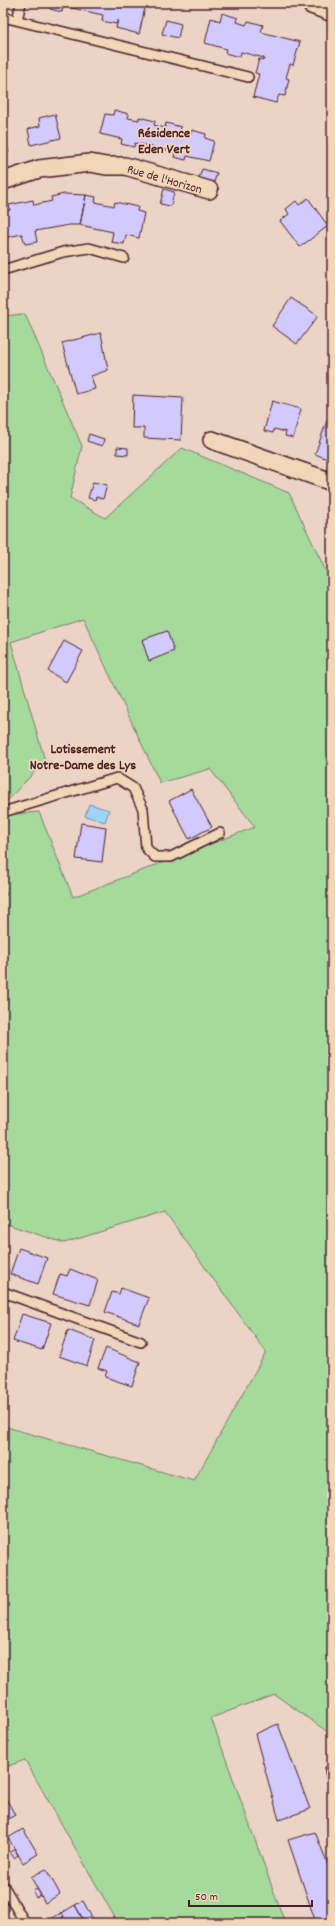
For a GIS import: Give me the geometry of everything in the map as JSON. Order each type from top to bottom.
[{"type":"street","points":[[313,3],[332,10]]},
{"type":"street","name":"Rue de l'Horizon","points":[[3,181],[39,169],[90,163],[106,166],[125,166],[209,190]]},
{"type":"street","points":[[212,440],[332,482]]},
{"type":"lane","points":[[17,20],[21,3]]},
{"type":"lane","points":[[3,17],[248,77]]},
{"type":"lane","points":[[3,270],[63,252],[89,248],[124,258]]},
{"type":"lane","points":[[3,812],[118,778],[133,788],[143,809],[146,848],[155,857],[171,857],[220,834]]},
{"type":"lane","points":[[3,1292],[142,1342]]},
{"type":"lane","points":[[3,1886],[25,1923]]},
{"type":"green space","points":[[25,314],[82,446],[70,498],[105,518],[182,448],[289,493],[332,584],[332,1735],[274,1694],[211,1718],[285,1923],[118,1923],[25,1760],[3,1768],[3,1426],[194,1481],[266,1352],[165,1212],[64,1243],[3,1223],[3,815],[39,812],[73,897],[255,827],[210,769],[160,783],[83,618],[11,642],[45,761],[3,805],[3,316]]},
{"type":"water","points":[[89,804],[109,810],[105,822],[85,816]]},
{"type":"building","points":[[51,3],[146,3],[139,34],[116,28],[118,20],[116,24],[102,21],[103,15],[63,6],[62,12],[50,9]]},
{"type":"building","points":[[222,13],[238,18],[237,22],[246,25],[248,21],[263,25],[261,32],[300,42],[293,65],[290,64],[286,78],[289,79],[285,96],[279,95],[276,103],[253,97],[259,74],[255,73],[259,59],[264,60],[264,58],[241,52],[240,57],[225,53],[226,49],[205,43],[211,18],[220,21]]},
{"type":"building","points":[[166,20],[181,24],[178,38],[162,34]]},
{"type":"building","points":[[114,110],[129,114],[128,118],[139,120],[139,117],[155,121],[154,125],[165,128],[166,123],[181,127],[180,131],[191,133],[192,130],[206,134],[205,138],[214,141],[209,161],[187,156],[186,160],[174,157],[175,152],[135,143],[134,147],[121,144],[122,139],[100,134],[105,114],[113,115]]},
{"type":"building","points":[[55,114],[61,138],[31,145],[28,129],[40,126],[39,118]]},
{"type":"building","points":[[3,135],[9,152],[3,154]]},
{"type":"building","points":[[202,169],[217,173],[214,182],[199,178]]},
{"type":"building","points":[[164,189],[174,192],[171,206],[160,204]]},
{"type":"building","points":[[64,194],[86,195],[80,225],[69,225],[35,231],[37,242],[25,244],[22,234],[3,238],[3,212],[10,210],[9,205],[33,200],[34,205],[52,201],[51,197]]},
{"type":"building","points":[[86,195],[96,197],[95,202],[114,206],[115,202],[138,207],[137,211],[144,213],[139,238],[126,235],[124,244],[111,242],[113,232],[80,225]]},
{"type":"building","points":[[308,198],[328,226],[300,247],[280,221],[289,214],[286,209],[296,201],[299,205]]},
{"type":"building","points":[[291,298],[318,316],[297,344],[272,326]]},
{"type":"building","points":[[101,333],[108,370],[91,376],[95,389],[76,394],[62,343]]},
{"type":"building","points":[[133,395],[183,398],[181,440],[144,438],[144,428],[132,428]]},
{"type":"building","points":[[272,401],[301,409],[293,438],[285,436],[286,432],[274,429],[273,433],[264,431]]},
{"type":"building","points":[[328,418],[332,419],[332,461],[315,454]]},
{"type":"building","points":[[89,434],[104,439],[102,446],[87,441]]},
{"type":"building","points":[[117,447],[128,448],[128,455],[117,454]]},
{"type":"building","points":[[93,482],[107,485],[103,499],[96,497],[95,500],[88,498]]},
{"type":"building","points":[[167,631],[174,651],[149,661],[142,640]]},
{"type":"building","points":[[64,641],[83,651],[66,682],[48,671]]},
{"type":"building","points":[[191,789],[212,827],[189,839],[169,801]]},
{"type":"building","points":[[81,823],[106,827],[102,862],[76,859]]},
{"type":"building","points":[[19,1248],[47,1258],[38,1284],[10,1274]]},
{"type":"building","points":[[70,1269],[98,1280],[90,1305],[53,1294],[60,1274],[67,1276]]},
{"type":"building","points":[[121,1288],[149,1298],[139,1324],[105,1312],[112,1292],[119,1294]]},
{"type":"building","points":[[22,1314],[51,1323],[42,1350],[13,1341]]},
{"type":"building","points":[[68,1330],[95,1340],[87,1366],[59,1356]]},
{"type":"building","points":[[106,1348],[140,1362],[132,1386],[105,1377],[107,1371],[98,1368]]},
{"type":"building","points":[[278,1724],[310,1809],[279,1820],[255,1734]]},
{"type":"building","points":[[3,1793],[15,1815],[3,1822]]},
{"type":"building","points":[[23,1829],[38,1854],[23,1863],[8,1838]]},
{"type":"building","points":[[315,1832],[332,1875],[332,1923],[316,1923],[288,1840]]},
{"type":"building","points":[[15,1849],[18,1855],[14,1858],[10,1852]]},
{"type":"building","points":[[46,1869],[60,1894],[45,1903],[31,1877]]},
{"type":"building","points":[[37,1889],[41,1895],[36,1898],[33,1891]]},
{"type":"building","points":[[83,1901],[95,1923],[85,1923],[75,1905]]},
{"type":"building","points":[[75,1905],[85,1923],[60,1923],[58,1920],[64,1917],[62,1913]]},
{"type":"building","points":[[62,1913],[64,1917],[58,1920],[60,1923],[56,1923],[53,1917]]},
{"type":"district","name":"Résidence Eden Vert","points":[[164,140]]},
{"type":"district","name":"Lotissement Notre-Dame des Lys","points":[[83,756]]}]
